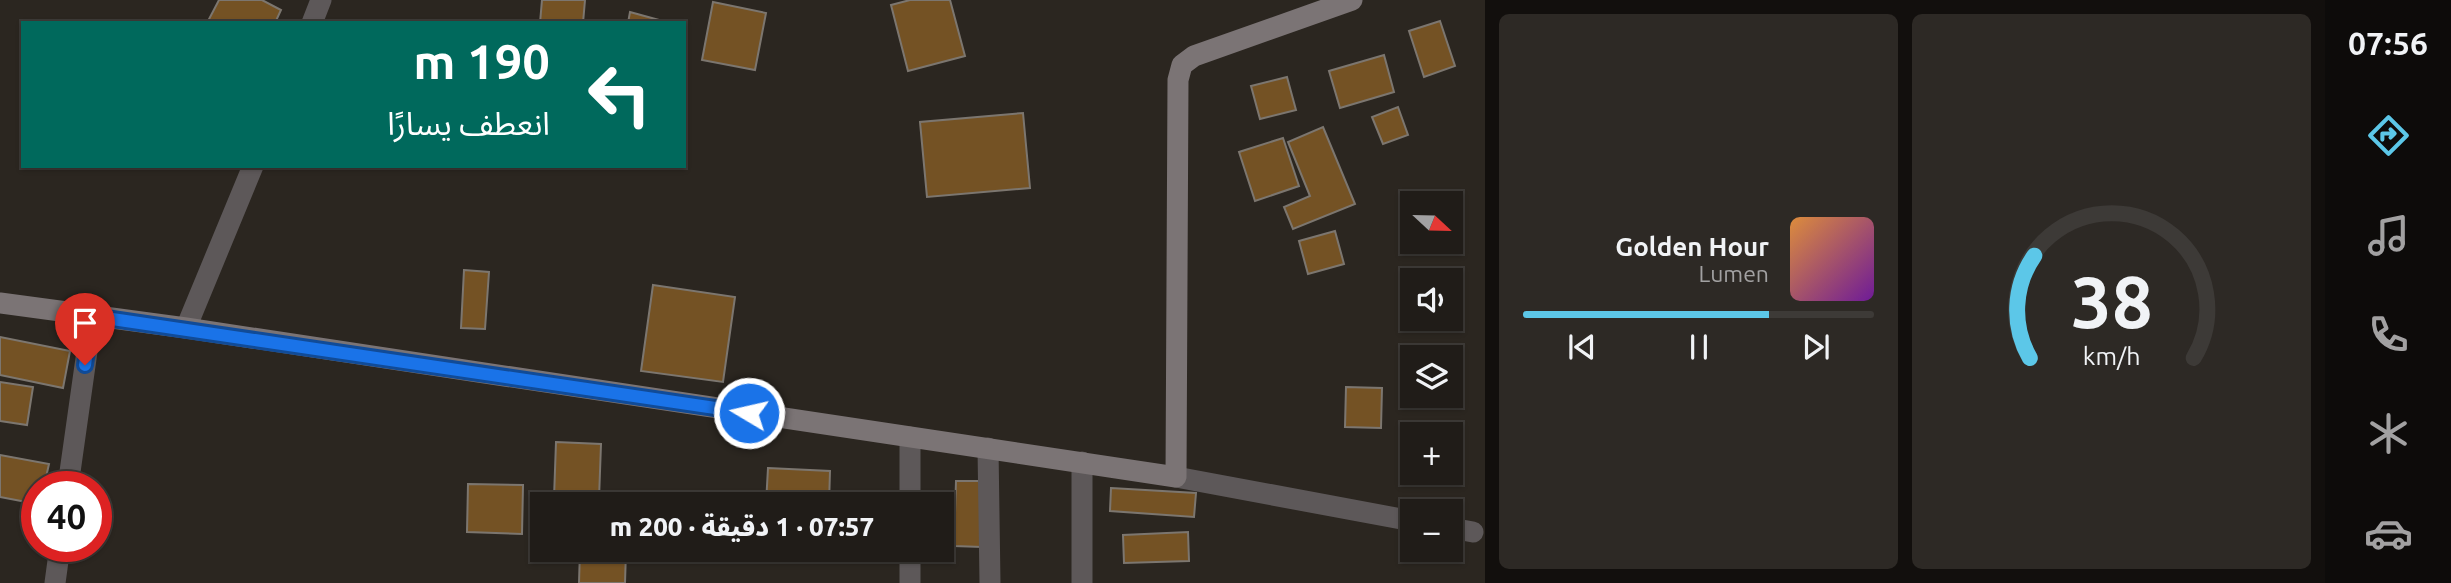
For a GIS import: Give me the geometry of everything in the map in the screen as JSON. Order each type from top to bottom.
[{"type":"street","points":[[313,21],[321,0]]},
{"type":"street","points":[[1176,477],[1178,80],[1182,65],[1194,55],[1352,0]]},
{"type":"street","points":[[186,328],[252,168]]},
{"type":"street","points":[[0,303],[186,328],[1082,462],[1400,519]]},
{"type":"street","points":[[70,471],[92,316]]},
{"type":"street","points":[[910,437],[910,492]]},
{"type":"street","points":[[988,448],[990,583]]},
{"type":"street","points":[[1082,462],[1082,583]]},
{"type":"street","points":[[1463,530],[1473,532]]},
{"type":"street","points":[[55,583],[58,562]]},
{"type":"street","points":[[910,562],[910,583]]},
{"type":"building","points":[[219,0],[262,0],[281,10],[276,21],[208,21]]},
{"type":"building","points":[[542,0],[585,0],[583,21],[540,21]]},
{"type":"building","points":[[910,0],[950,0],[965,56],[908,71],[891,5]]},
{"type":"building","points":[[713,2],[766,13],[755,70],[702,60]]},
{"type":"building","points":[[630,12],[663,21],[628,21]]},
{"type":"building","points":[[1440,21],[1455,66],[1424,77],[1409,31]]},
{"type":"building","points":[[1384,55],[1394,92],[1340,108],[1329,71]]},
{"type":"building","points":[[1287,77],[1296,110],[1260,119],[1251,86]]},
{"type":"building","points":[[1398,107],[1408,135],[1383,144],[1372,117]]},
{"type":"building","points":[[1023,113],[1030,188],[927,197],[920,122]]},
{"type":"building","points":[[1323,127],[1355,204],[1293,229],[1284,207],[1310,196],[1288,142]]},
{"type":"building","points":[[1283,138],[1299,186],[1255,201],[1239,152]]},
{"type":"building","points":[[1335,231],[1344,264],[1308,274],[1299,241]]},
{"type":"building","points":[[464,270],[489,272],[485,329],[461,328]]},
{"type":"building","points":[[653,285],[735,297],[723,382],[641,371]]},
{"type":"building","points":[[0,337],[70,351],[63,388],[0,375]]},
{"type":"building","points":[[0,382],[33,387],[27,425],[0,421]]},
{"type":"building","points":[[1346,387],[1382,388],[1381,428],[1345,427]]},
{"type":"building","points":[[556,442],[601,444],[599,492],[554,492]]},
{"type":"building","points":[[0,455],[49,464],[47,471],[21,471],[21,501],[0,497]]},
{"type":"building","points":[[768,468],[830,471],[829,492],[767,492]]},
{"type":"building","points":[[956,481],[984,481],[982,547],[954,546]]},
{"type":"building","points":[[468,484],[523,485],[522,534],[467,532]]},
{"type":"building","points":[[1111,488],[1196,493],[1194,517],[1110,511]]},
{"type":"building","points":[[1188,532],[1189,561],[1124,563],[1123,535]]},
{"type":"building","points":[[580,562],[626,562],[625,583],[579,583]]},
{"type":"route","points":[[85,365],[92,316],[749,413]]}]
